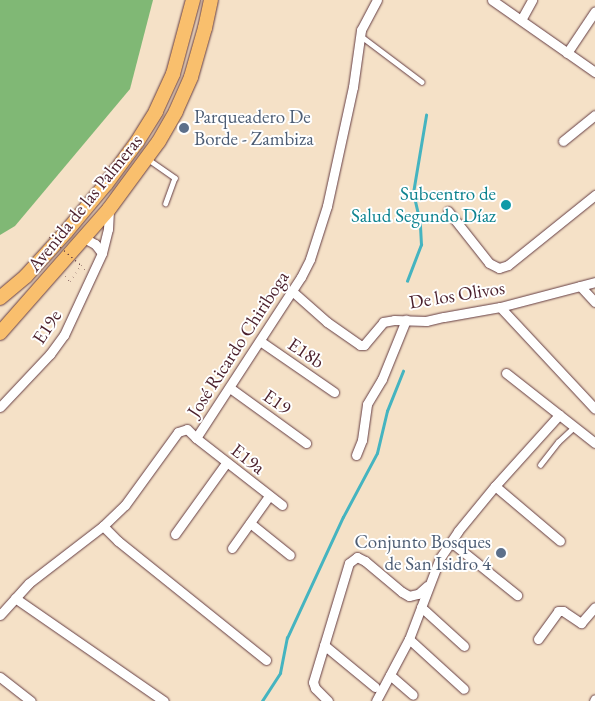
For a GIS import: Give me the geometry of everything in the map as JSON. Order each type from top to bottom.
[{"type":"main road","name":"Avenida de las Palmeras","points":[[0,298],[26,276],[66,232],[106,184],[137,142],[156,111],[173,74],[193,0]]},
{"type":"main road","name":"Avenida de las Palmeras","points":[[0,333],[84,238],[147,158],[176,111],[191,77],[211,0]]},
{"type":"street","name":"José Ricardo Chiriboga","points":[[0,615],[41,573],[103,526],[125,505],[178,432],[187,429],[196,438],[292,291],[310,259],[327,206],[353,87],[360,35],[377,0]]},
{"type":"street","points":[[492,0],[595,72]]},
{"type":"street","points":[[521,20],[532,0]]},
{"type":"street","points":[[568,53],[595,11]]},
{"type":"street","points":[[563,141],[595,115]]},
{"type":"street","points":[[448,211],[489,263],[499,268],[508,265],[595,195]]},
{"type":"street","name":"E19e","points":[[0,407],[64,335],[102,253],[108,230],[109,208]]},
{"type":"street","points":[[84,238],[95,244],[102,253]]},
{"type":"street","name":"De los Olivos","points":[[292,291],[327,322],[360,345],[368,342],[383,322],[426,321],[500,306],[595,282]]},
{"type":"street","points":[[580,286],[595,302]]},
{"type":"street","points":[[500,306],[595,409]]},
{"type":"street","points":[[356,455],[362,440],[368,404],[382,379],[406,320]]},
{"type":"street","name":"E18b","points":[[260,342],[334,392]]},
{"type":"street","points":[[506,373],[559,416],[595,442]]},
{"type":"street","name":"E19","points":[[230,388],[306,443]]},
{"type":"street","points":[[376,701],[409,639],[440,558],[495,486],[559,416]]},
{"type":"street","name":"E19a","points":[[196,438],[282,505]]},
{"type":"street","points":[[175,534],[226,463]]},
{"type":"street","points":[[495,486],[560,541]]},
{"type":"street","points":[[232,548],[269,496]]},
{"type":"street","points":[[250,523],[290,555]]},
{"type":"street","points":[[103,526],[118,541],[266,660]]},
{"type":"street","points":[[451,542],[517,595]]},
{"type":"street","points":[[328,701],[315,688],[313,682],[349,563],[357,557],[365,560],[402,592],[410,596],[418,594],[429,585]]},
{"type":"street","points":[[15,598],[164,701]]},
{"type":"street","points":[[538,638],[558,611],[563,611],[581,623],[595,606]]},
{"type":"street","points":[[421,607],[464,646]]},
{"type":"street","points":[[409,639],[464,689]]},
{"type":"street","points":[[324,645],[375,687]]},
{"type":"street","points":[[390,675],[413,695]]},
{"type":"street","points":[[0,677],[31,701]]},
{"type":"lane","points":[[360,35],[422,82]]},
{"type":"lane","points":[[147,158],[175,178],[166,203]]},
{"type":"lane","points":[[540,465],[558,442],[574,427]]},
{"type":"path","points":[[49,237],[86,270]]},
{"type":"path","points":[[70,281],[81,265]]},
{"type":"green space","points":[[0,0],[153,0],[130,89],[15,226],[0,235]]},
{"type":"waterway","points":[[407,281],[421,245],[420,223],[413,193],[426,115]]},
{"type":"waterway","points":[[262,701],[280,673],[287,638],[343,517],[377,453],[387,411],[403,371]]},
{"type":"place","name":"Parqueadero De Borde - Zambiza","points":[[184,128]]},
{"type":"place","name":"Subcentro de Salud Segundo Díaz","points":[[506,205]]},
{"type":"place","name":"Conjunto Bosques de San Isidro 4","points":[[501,553]]}]
